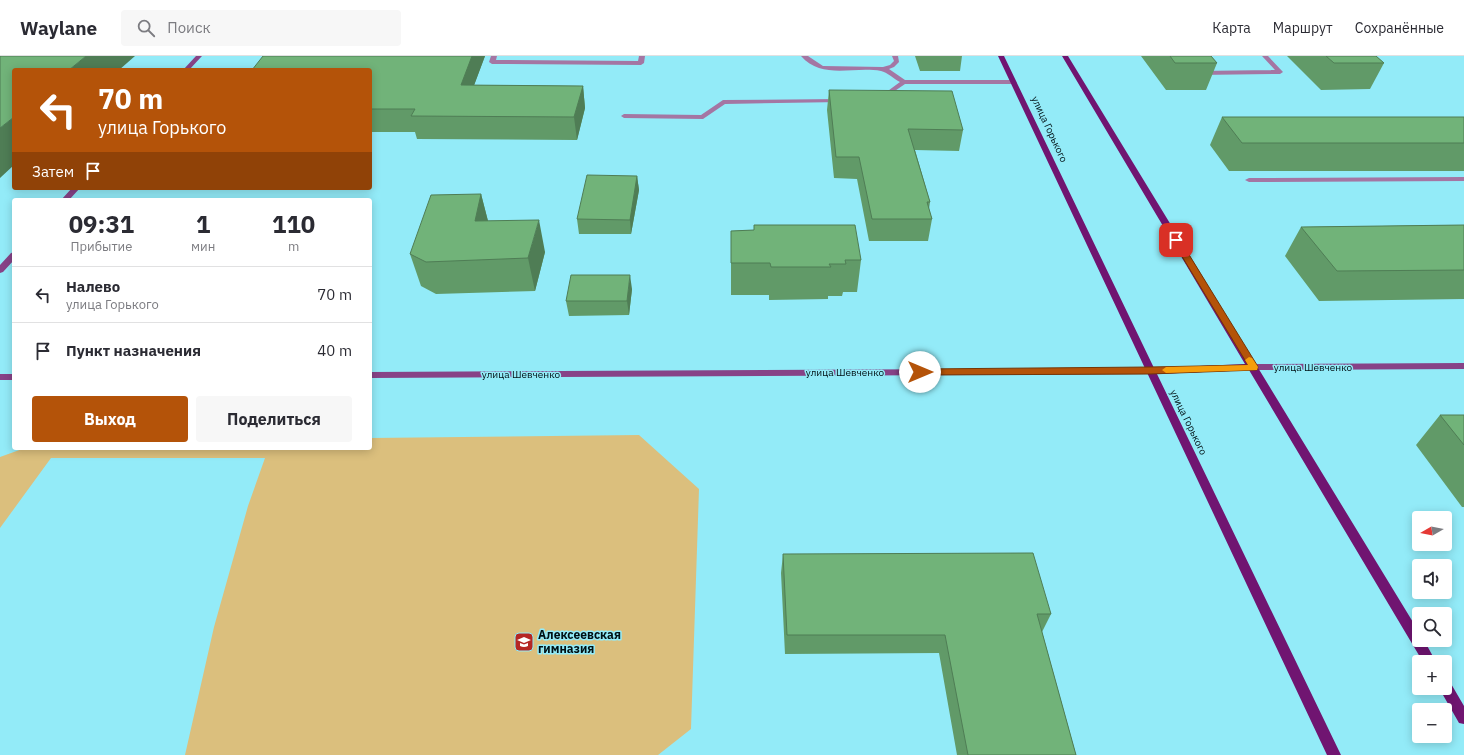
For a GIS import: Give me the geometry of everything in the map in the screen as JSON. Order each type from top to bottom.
[{"type":"main road","name":"улица Горького","points":[[1001,56],[1334,755]]},
{"type":"main road","points":[[1065,56],[1254,367],[1426,655]]},
{"type":"main road","name":"улица Шевченко","points":[[1150,370],[1254,367]]},
{"type":"main road","points":[[1450,695],[1464,718]]},
{"type":"street","points":[[188,68],[199,56]]},
{"type":"street","points":[[67,198],[74,190]]},
{"type":"street","points":[[0,270],[12,257]]},
{"type":"street","name":"улица Шевченко","points":[[1254,367],[1464,366]]},
{"type":"street","name":"улица Шевченко","points":[[372,375],[1150,370]]},
{"type":"street","points":[[0,377],[12,377]]},
{"type":"lane","points":[[494,56],[492,62],[641,63],[642,56]]},
{"type":"lane","points":[[804,56],[822,68],[884,69],[892,66],[896,61],[895,56]]},
{"type":"lane","points":[[1185,56],[1198,73],[1280,72],[1265,56]]},
{"type":"lane","points":[[884,69],[904,82],[1013,82]]},
{"type":"lane","points":[[878,101],[904,82]]},
{"type":"lane","points":[[624,116],[703,116],[723,102],[847,101]]},
{"type":"lane","points":[[1249,180],[1464,180]]},
{"type":"shaded area","points":[[639,435],[699,489],[691,729],[658,755],[185,755],[214,627],[248,506],[265,458],[51,458],[0,528],[0,457],[19,450],[372,450],[372,438]]},
{"type":"building","points":[[0,56],[86,56],[71,68],[12,68],[12,119],[0,128]]},
{"type":"building","points":[[263,56],[472,56],[461,85],[583,86],[574,117],[411,116],[415,109],[372,109],[372,68],[254,68]]},
{"type":"building","points":[[1170,56],[1211,56],[1217,63],[1175,63]]},
{"type":"building","points":[[1326,56],[1376,56],[1384,63],[1334,63]]},
{"type":"building","points":[[829,90],[952,91],[963,130],[908,129],[930,202],[927,202],[932,219],[872,219],[859,157],[836,157]]},
{"type":"building","points":[[1222,117],[1464,117],[1464,143],[1242,143]]},
{"type":"building","points":[[587,175],[637,176],[630,220],[577,219]]},
{"type":"building","points":[[481,194],[475,221],[539,220],[528,258],[426,262],[410,254],[431,195]]},
{"type":"building","points":[[754,225],[855,225],[861,260],[845,260],[846,264],[829,264],[831,267],[771,267],[770,263],[731,263],[731,231],[754,230]]},
{"type":"building","points":[[1464,225],[1464,270],[1337,271],[1301,227]]},
{"type":"building","points":[[571,275],[630,275],[627,301],[566,301]]},
{"type":"building","points":[[1440,415],[1464,415],[1464,445]]},
{"type":"building","points":[[1033,553],[1051,614],[1037,614],[1076,755],[968,755],[945,635],[787,635],[783,554]]},
{"type":"slow traffic","points":[[1166,370],[1254,367],[1249,360]]},
{"type":"place","name":"Алексеевская гимназия","points":[[524,642]]},
{"type":"route","points":[[920,372],[1150,370],[1254,367],[1176,240]]}]
